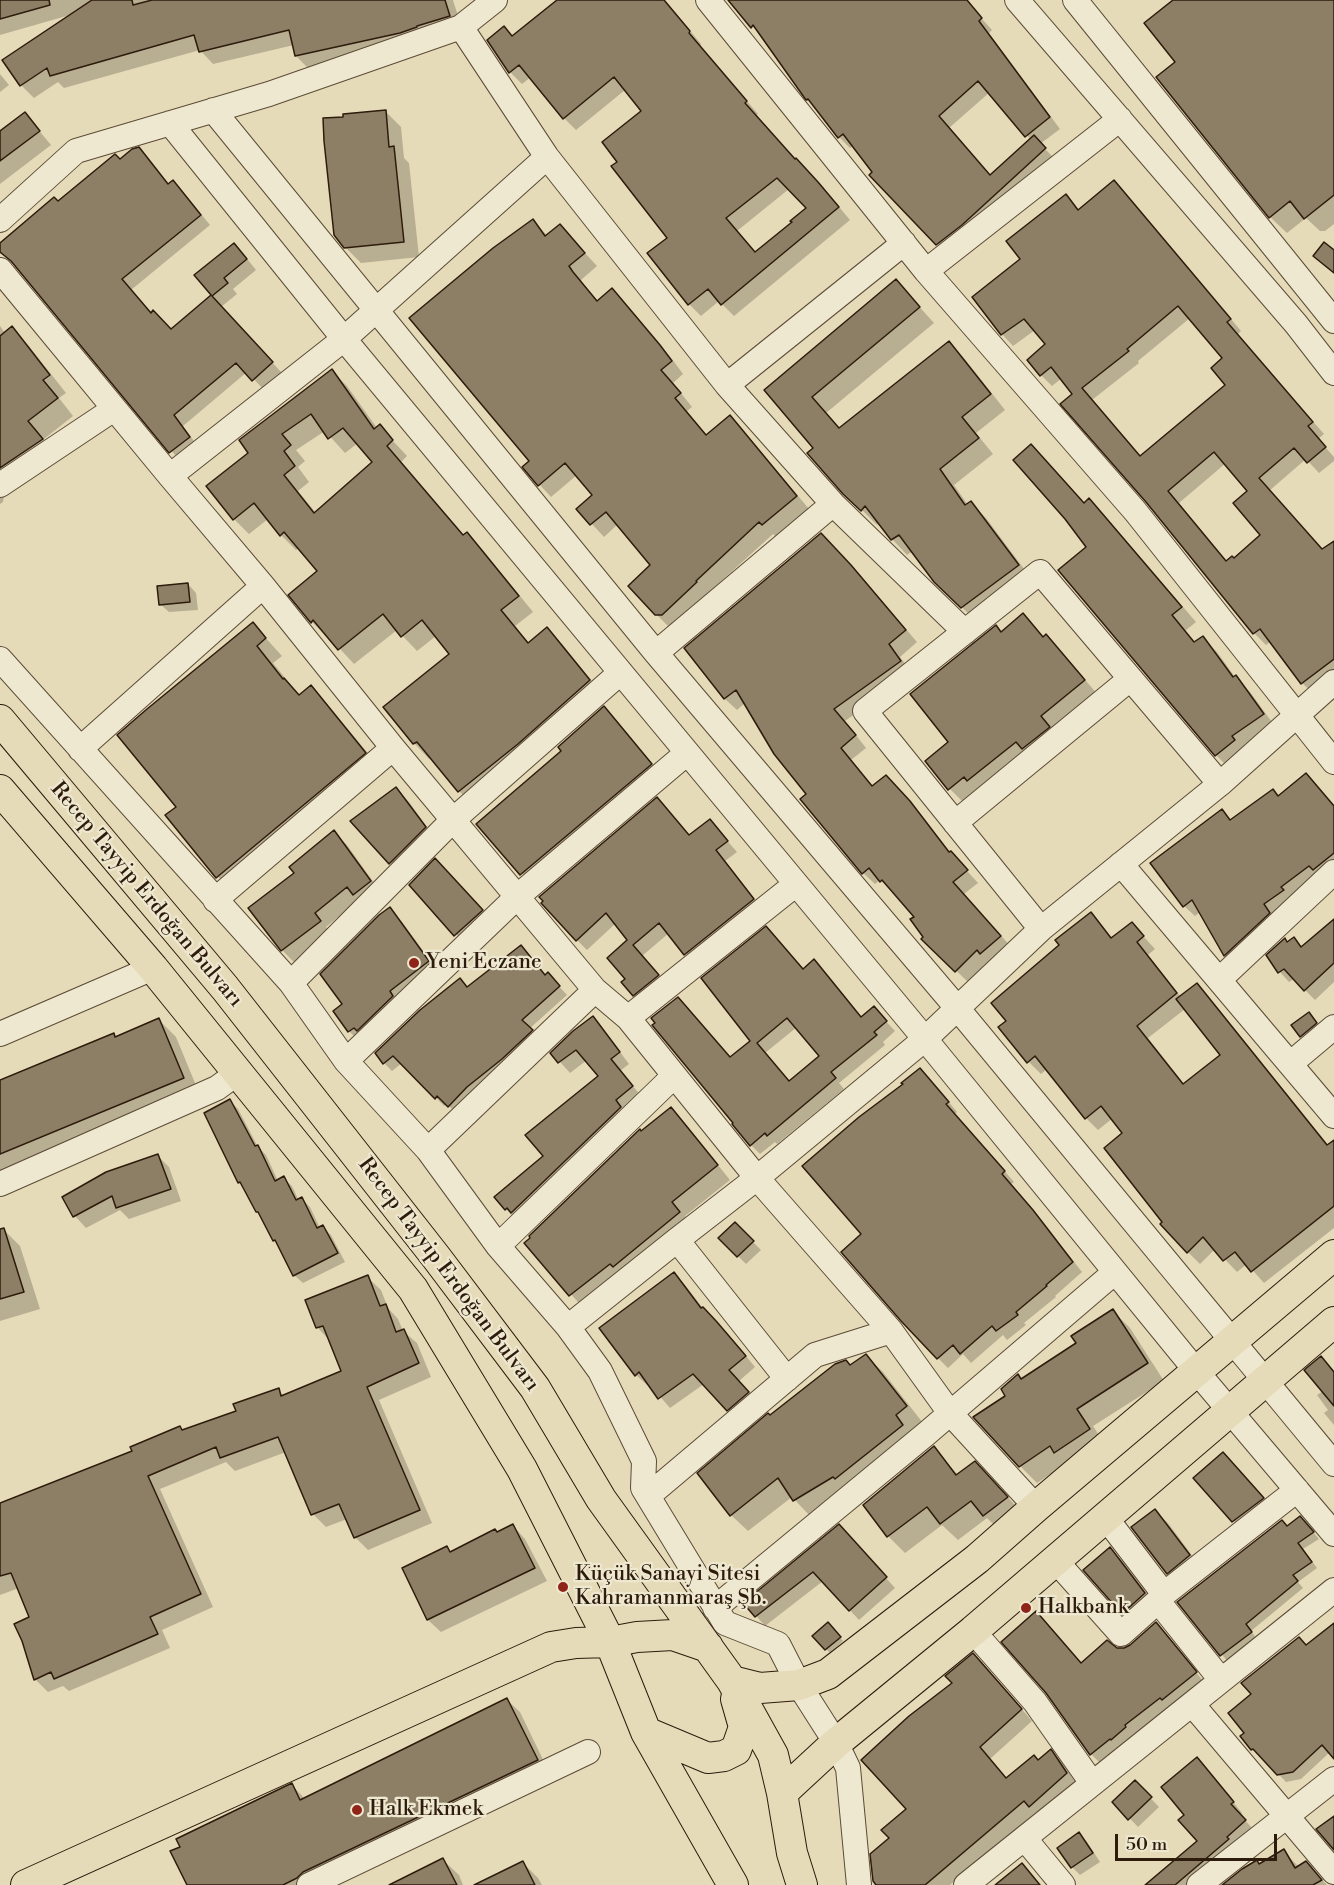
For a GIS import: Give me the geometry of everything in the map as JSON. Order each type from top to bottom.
[{"type":"main road","name":"Recep Tayyip Erdoğan Bulvarı","points":[[0,720],[225,988],[436,1257],[535,1388],[601,1499],[732,1681],[773,1755],[792,1853],[802,1885]]},
{"type":"main road","name":"Recep Tayyip Erdoğan Bulvarı","points":[[1,794],[153,968],[413,1289],[522,1469],[610,1642],[646,1732],[733,1885]]},
{"type":"main road","points":[[646,1732],[708,1758],[724,1756],[736,1750],[744,1726],[732,1681],[760,1688],[799,1685],[828,1674],[977,1559],[1334,1255]]},
{"type":"main road","points":[[782,1793],[836,1743],[1106,1518],[1334,1322]]},
{"type":"main road","points":[[26,1885],[551,1647],[673,1635],[708,1647]]},
{"type":"street","points":[[0,220],[76,151],[269,94],[460,27],[495,0]]},
{"type":"street","points":[[708,0],[926,271],[1135,511],[1334,762]]},
{"type":"street","points":[[1017,0],[1296,324],[1334,373]]},
{"type":"street","points":[[1075,0],[1334,321]]},
{"type":"street","points":[[460,27],[547,157],[727,385],[833,504],[965,632]]},
{"type":"street","points":[[213,110],[656,653],[958,1009],[1334,1464]]},
{"type":"street","points":[[926,271],[1120,119]]},
{"type":"street","points":[[170,123],[344,339],[925,1039],[1197,1372],[1334,1534]]},
{"type":"street","points":[[170,476],[344,339],[547,157]]},
{"type":"street","points":[[727,385],[904,243]]},
{"type":"street","points":[[0,270],[595,990],[628,1018],[757,1178],[891,1331],[950,1413],[1036,1507]]},
{"type":"street","points":[[0,485],[114,409]]},
{"type":"street","points":[[656,653],[833,504]]},
{"type":"street","points":[[1041,929],[865,711],[1040,572],[1220,784]]},
{"type":"street","points":[[81,749],[263,586]]},
{"type":"street","points":[[0,659],[291,983],[346,1061],[428,1150],[498,1246],[568,1327],[600,1371],[644,1461],[643,1488],[715,1608],[725,1623],[778,1644],[799,1685],[836,1743],[848,1768],[859,1885]]},
{"type":"street","points":[[291,983],[453,820],[620,673]]},
{"type":"street","points":[[955,823],[1130,679]]},
{"type":"street","points":[[568,1327],[757,1178],[925,1039],[1041,929],[1220,784],[1334,682]]},
{"type":"street","points":[[215,900],[393,748]]},
{"type":"street","points":[[346,1061],[518,896],[687,753]]},
{"type":"street","points":[[1121,864],[1334,1116]]},
{"type":"street","points":[[1219,980],[1334,872]]},
{"type":"street","points":[[628,1018],[796,884]]},
{"type":"street","points":[[0,1034],[153,968]]},
{"type":"street","points":[[428,1150],[595,990]]},
{"type":"street","points":[[1290,1064],[1334,1027]]},
{"type":"street","points":[[0,1184],[217,1088],[239,1072]]},
{"type":"street","points":[[498,1246],[674,1076]]},
{"type":"street","points":[[676,1240],[787,1379]]},
{"type":"street","points":[[715,1608],[950,1413],[1115,1272]]},
{"type":"street","points":[[648,1496],[815,1355],[891,1331]]},
{"type":"street","points":[[1055,1560],[1121,1634],[1161,1597],[1297,1490]]},
{"type":"street","points":[[1106,1518],[1221,1680]]},
{"type":"street","points":[[966,1885],[1334,1590]]},
{"type":"street","points":[[973,1630],[1035,1702],[1092,1783]]},
{"type":"street","points":[[1192,1704],[1334,1872]]},
{"type":"street","points":[[309,1885],[588,1752]]},
{"type":"street","points":[[1199,1885],[1334,1779]]},
{"type":"street","points":[[1024,1839],[1064,1885]]},
{"type":"building","points":[[0,0],[49,0],[50,5],[0,19]]},
{"type":"building","points":[[92,0],[132,0],[133,5],[152,0],[445,0],[450,16],[400,33],[295,56],[289,30],[199,52],[194,35],[50,76],[47,68],[20,86],[2,60]]},
{"type":"building","points":[[557,0],[664,0],[747,101],[745,103],[839,207],[721,305],[708,289],[688,305],[647,253],[667,238],[611,166],[617,162],[602,142],[641,111],[614,77],[563,119],[519,65],[509,73],[487,40],[504,26],[512,36]],"holes":[[[777,178],[806,208],[755,252],[726,218]]]},
{"type":"building","points":[[728,0],[967,0],[982,18],[979,21],[1050,117],[1025,137],[978,81],[939,116],[990,175],[1034,135],[1046,148],[962,225],[936,245],[869,175],[872,172],[843,134],[838,138],[808,99],[806,100],[753,25],[751,28]]},
{"type":"building","points":[[1173,0],[1334,0],[1334,195],[1304,219],[1290,201],[1269,218],[1156,77],[1175,62],[1144,23]]},
{"type":"building","points":[[386,110],[389,147],[394,146],[404,242],[344,248],[334,235],[323,118]]},
{"type":"building","points":[[25,112],[40,131],[0,161],[0,131]]},
{"type":"building","points":[[139,147],[168,184],[173,180],[201,215],[122,279],[151,313],[153,310],[171,329],[211,295],[194,275],[234,243],[247,259],[224,278],[228,283],[212,296],[273,362],[252,381],[236,363],[174,415],[190,437],[169,453],[11,261],[0,252],[0,243],[54,197],[58,201],[115,154],[120,159],[132,149]]},
{"type":"building","points":[[1114,180],[1231,319],[1227,322],[1313,422],[1308,426],[1326,447],[1307,463],[1294,448],[1259,478],[1322,549],[1334,541],[1334,659],[1301,684],[1260,629],[1253,634],[1146,502],[1060,404],[1072,394],[1051,367],[1040,376],[1027,360],[1045,344],[1024,319],[1001,335],[972,297],[1020,259],[1006,241],[1066,194],[1078,210]],"holes":[[[1178,306],[1222,358],[1211,368],[1225,385],[1140,456],[1082,388],[1129,351],[1127,349]],[[1214,452],[1247,491],[1233,503],[1260,535],[1234,558],[1232,556],[1226,561],[1168,491]]]},
{"type":"building","points":[[533,219],[545,236],[560,224],[585,253],[569,266],[573,272],[597,301],[612,288],[660,345],[672,361],[661,370],[681,393],[675,398],[706,435],[730,415],[797,496],[762,525],[759,522],[662,615],[655,615],[628,586],[650,565],[606,512],[590,525],[576,509],[592,495],[565,463],[538,486],[522,467],[529,461],[409,318],[493,248]]},
{"type":"building","points":[[1324,242],[1334,250],[1334,273],[1313,256]]},
{"type":"building","points":[[896,279],[920,307],[812,397],[839,428],[949,341],[991,394],[962,417],[979,438],[940,469],[965,505],[971,501],[1019,565],[961,608],[934,582],[899,535],[891,540],[865,506],[861,511],[843,494],[807,453],[813,448],[764,390]]},
{"type":"building","points":[[12,326],[50,375],[43,380],[58,398],[28,421],[43,439],[0,468],[0,336]]},
{"type":"building","points":[[332,369],[374,429],[380,424],[393,440],[387,446],[463,535],[467,532],[519,596],[501,610],[528,643],[547,627],[590,680],[518,744],[458,792],[417,742],[413,744],[383,707],[449,654],[422,620],[401,637],[383,614],[338,650],[313,620],[311,623],[288,595],[317,571],[284,532],[280,536],[254,503],[233,520],[206,486],[248,453],[239,440]],"holes":[[[311,414],[328,439],[343,428],[372,462],[314,513],[284,475],[295,466],[284,451],[291,445],[282,434]]]},
{"type":"building","points":[[1031,444],[1084,503],[1089,498],[1182,607],[1172,615],[1194,642],[1203,636],[1233,677],[1236,675],[1264,714],[1232,736],[1235,740],[1215,756],[1058,570],[1086,547],[1065,519],[1013,460]]},
{"type":"building","points":[[821,533],[906,630],[889,644],[901,661],[834,709],[856,735],[841,748],[872,786],[886,775],[910,801],[949,852],[951,851],[968,870],[953,882],[1001,936],[980,954],[977,950],[955,972],[921,939],[923,937],[910,919],[914,917],[882,880],[880,882],[869,868],[862,874],[800,799],[806,794],[774,754],[736,690],[724,699],[684,648]]},
{"type":"building","points":[[188,583],[190,602],[159,605],[157,586]]},
{"type":"building","points":[[1023,613],[1043,637],[1046,634],[1085,680],[1041,716],[1050,727],[1022,749],[1016,742],[967,781],[964,777],[948,790],[925,761],[948,742],[910,694],[996,625],[1001,632]]},
{"type":"building","points":[[253,622],[266,638],[257,646],[283,679],[299,695],[311,685],[366,753],[216,878],[165,815],[176,807],[117,735]]},
{"type":"building","points":[[604,706],[652,764],[520,875],[476,824],[561,751],[558,747]]},
{"type":"building","points":[[1306,773],[1334,806],[1334,853],[1313,870],[1309,866],[1281,887],[1284,890],[1264,904],[1270,913],[1224,956],[1192,900],[1183,907],[1150,863],[1222,809],[1230,820],[1273,789],[1278,796]]},
{"type":"building","points":[[396,787],[426,827],[389,864],[350,821]]},
{"type":"building","points":[[657,797],[689,835],[710,819],[728,841],[716,850],[754,899],[684,955],[659,923],[633,945],[659,975],[633,996],[621,982],[625,979],[607,958],[627,940],[606,913],[576,941],[541,903],[543,901],[539,897]]},
{"type":"building","points":[[334,830],[371,881],[353,895],[347,887],[315,913],[321,921],[281,951],[248,908],[294,873],[289,867]]},
{"type":"building","points":[[435,858],[483,910],[454,936],[409,885]]},
{"type":"building","points":[[390,907],[429,961],[390,991],[393,996],[357,1031],[354,1028],[348,1032],[333,1011],[342,1004],[320,974],[379,915]]},
{"type":"building","points":[[1091,912],[1111,938],[1132,922],[1144,936],[1137,942],[1177,993],[1137,1026],[1183,1084],[1220,1055],[1176,999],[1197,983],[1327,1145],[1334,1140],[1334,1206],[1251,1272],[1235,1252],[1223,1261],[1203,1237],[1187,1253],[1160,1224],[1162,1222],[1104,1148],[1122,1133],[1101,1106],[1085,1119],[1035,1056],[1027,1063],[998,1027],[1006,1021],[991,1003],[1059,945],[1055,940]]},
{"type":"building","points":[[1334,919],[1334,963],[1304,991],[1284,969],[1278,973],[1266,955],[1285,938],[1287,942],[1294,937],[1301,947]]},
{"type":"building","points":[[766,926],[803,969],[814,959],[861,1017],[874,1006],[887,1021],[874,1032],[877,1035],[831,1072],[836,1078],[767,1136],[765,1133],[750,1146],[652,1025],[655,1023],[651,1018],[678,997],[730,1057],[750,1041],[701,978]],"holes":[[[787,1018],[819,1056],[789,1081],[757,1043]]]},
{"type":"building","points":[[521,945],[545,975],[548,972],[560,986],[522,1020],[533,1030],[467,1087],[448,1107],[437,1096],[435,1099],[393,1056],[383,1064],[375,1053],[420,1010],[460,978],[467,987]]},
{"type":"building","points":[[1309,1012],[1317,1023],[1300,1037],[1291,1025]]},
{"type":"building","points":[[593,1016],[620,1052],[611,1059],[633,1086],[616,1100],[621,1107],[511,1213],[507,1208],[505,1210],[494,1197],[543,1156],[525,1135],[598,1076],[576,1050],[558,1063],[550,1053]]},
{"type":"building","points":[[159,1018],[184,1078],[0,1154],[0,1080],[114,1033],[115,1037]]},
{"type":"building","points":[[920,1068],[949,1102],[946,1104],[1005,1171],[1002,1174],[1073,1262],[1016,1312],[1018,1315],[996,1331],[992,1326],[960,1354],[953,1345],[937,1359],[841,1252],[861,1234],[802,1166]]},
{"type":"building","points":[[230,1099],[255,1146],[258,1145],[275,1181],[284,1176],[296,1200],[302,1197],[317,1228],[323,1225],[338,1253],[293,1276],[275,1240],[273,1241],[240,1182],[238,1183],[204,1113]]},
{"type":"building","points":[[671,1107],[718,1165],[672,1202],[680,1212],[613,1267],[610,1264],[569,1296],[524,1243],[640,1129],[641,1131]]},
{"type":"building","points":[[158,1154],[171,1189],[116,1208],[112,1196],[73,1217],[62,1197],[106,1172]]},
{"type":"building","points":[[735,1222],[754,1241],[737,1257],[718,1238]]},
{"type":"building","points":[[4,1228],[24,1292],[0,1299],[0,1229]]},
{"type":"building","points":[[674,1272],[701,1308],[703,1307],[746,1356],[729,1370],[749,1392],[727,1411],[693,1374],[658,1399],[639,1372],[635,1376],[599,1328]]},
{"type":"building","points":[[368,1275],[380,1306],[386,1304],[396,1332],[404,1329],[419,1363],[367,1387],[420,1510],[354,1538],[339,1504],[311,1515],[278,1437],[220,1458],[216,1447],[148,1476],[201,1594],[150,1617],[158,1634],[54,1679],[51,1672],[34,1680],[22,1641],[14,1624],[29,1617],[11,1573],[0,1576],[0,1503],[132,1451],[130,1447],[180,1426],[182,1430],[236,1411],[233,1404],[279,1388],[281,1396],[341,1371],[323,1326],[316,1328],[305,1300]]},
{"type":"building","points":[[1113,1309],[1148,1363],[1077,1409],[1090,1429],[1054,1453],[1050,1446],[1019,1467],[973,1417],[1005,1396],[1001,1389],[1018,1374],[1021,1379],[1076,1343],[1071,1336]]},
{"type":"building","points":[[866,1354],[907,1406],[896,1415],[903,1425],[835,1479],[833,1477],[793,1501],[778,1478],[730,1516],[697,1473],[768,1413],[770,1415],[835,1364],[846,1360],[850,1365]]},
{"type":"building","points":[[1321,1356],[1334,1372],[1334,1406],[1304,1370]]},
{"type":"building","points":[[934,1446],[956,1475],[975,1461],[1008,1497],[983,1516],[971,1501],[940,1524],[927,1507],[887,1537],[863,1505]]},
{"type":"building","points":[[1223,1452],[1264,1498],[1232,1522],[1193,1478]]},
{"type":"building","points":[[1155,1509],[1190,1555],[1167,1574],[1131,1527]]},
{"type":"building","points":[[1300,1516],[1314,1532],[1298,1543],[1312,1562],[1293,1575],[1298,1581],[1246,1624],[1252,1632],[1220,1656],[1177,1602],[1282,1520],[1287,1526]]},
{"type":"building","points":[[513,1524],[535,1568],[427,1620],[402,1568],[447,1546],[450,1552],[495,1529],[497,1532]]},
{"type":"building","points":[[839,1524],[887,1577],[849,1611],[813,1572],[755,1617],[743,1603]]},
{"type":"building","points":[[1110,1547],[1145,1593],[1122,1614],[1083,1570]]},
{"type":"building","points":[[1036,1611],[1081,1663],[1107,1640],[1117,1648],[1130,1645],[1156,1622],[1197,1672],[1162,1700],[1160,1698],[1125,1725],[1126,1727],[1111,1740],[1090,1755],[1046,1693],[1001,1642]]},
{"type":"building","points":[[828,1622],[841,1637],[825,1650],[812,1636]]},
{"type":"building","points":[[1334,1623],[1334,1759],[1322,1745],[1293,1772],[1277,1775],[1253,1749],[1251,1750],[1240,1736],[1244,1733],[1228,1713],[1251,1694],[1241,1683],[1299,1637],[1306,1645]]},
{"type":"building","points":[[973,1653],[1022,1709],[980,1747],[1006,1778],[1034,1755],[1038,1760],[1051,1749],[1067,1773],[1029,1807],[1024,1801],[925,1885],[876,1885],[873,1881],[870,1854],[889,1838],[881,1830],[906,1809],[861,1760],[909,1716],[952,1683],[945,1676]]},
{"type":"building","name":"Halk Ekmek","points":[[507,1698],[538,1760],[303,1872],[283,1885],[187,1885],[170,1851],[180,1847],[176,1839],[292,1783],[300,1800]]},
{"type":"building","points":[[1197,1757],[1234,1802],[1231,1804],[1246,1820],[1227,1837],[1229,1839],[1175,1885],[1145,1885],[1197,1841],[1178,1820],[1184,1815],[1161,1787]]},
{"type":"building","points":[[1135,1780],[1152,1797],[1128,1820],[1112,1802]]},
{"type":"building","points":[[1334,1816],[1334,1850],[1316,1829]]},
{"type":"building","points":[[1079,1832],[1093,1853],[1071,1868],[1057,1848]]},
{"type":"building","points":[[1284,1849],[1295,1868],[1306,1861],[1322,1880],[1313,1885],[1222,1885],[1257,1860],[1259,1864]]},
{"type":"building","points":[[443,1858],[457,1885],[389,1885]]},
{"type":"building","points":[[523,1861],[535,1885],[474,1885]]},
{"type":"building","points":[[1022,1863],[1040,1885],[995,1885]]},
{"type":"place","name":"Yeni Eczane","points":[[414,963]]},
{"type":"place","name":"Küçük Sanayi Sitesi Kahramanmaraş Şb.","points":[[563,1587]]},
{"type":"place","name":"Halkbank","points":[[1026,1608]]},
{"type":"place","name":"Halk Ekmek","points":[[357,1810]]}]
